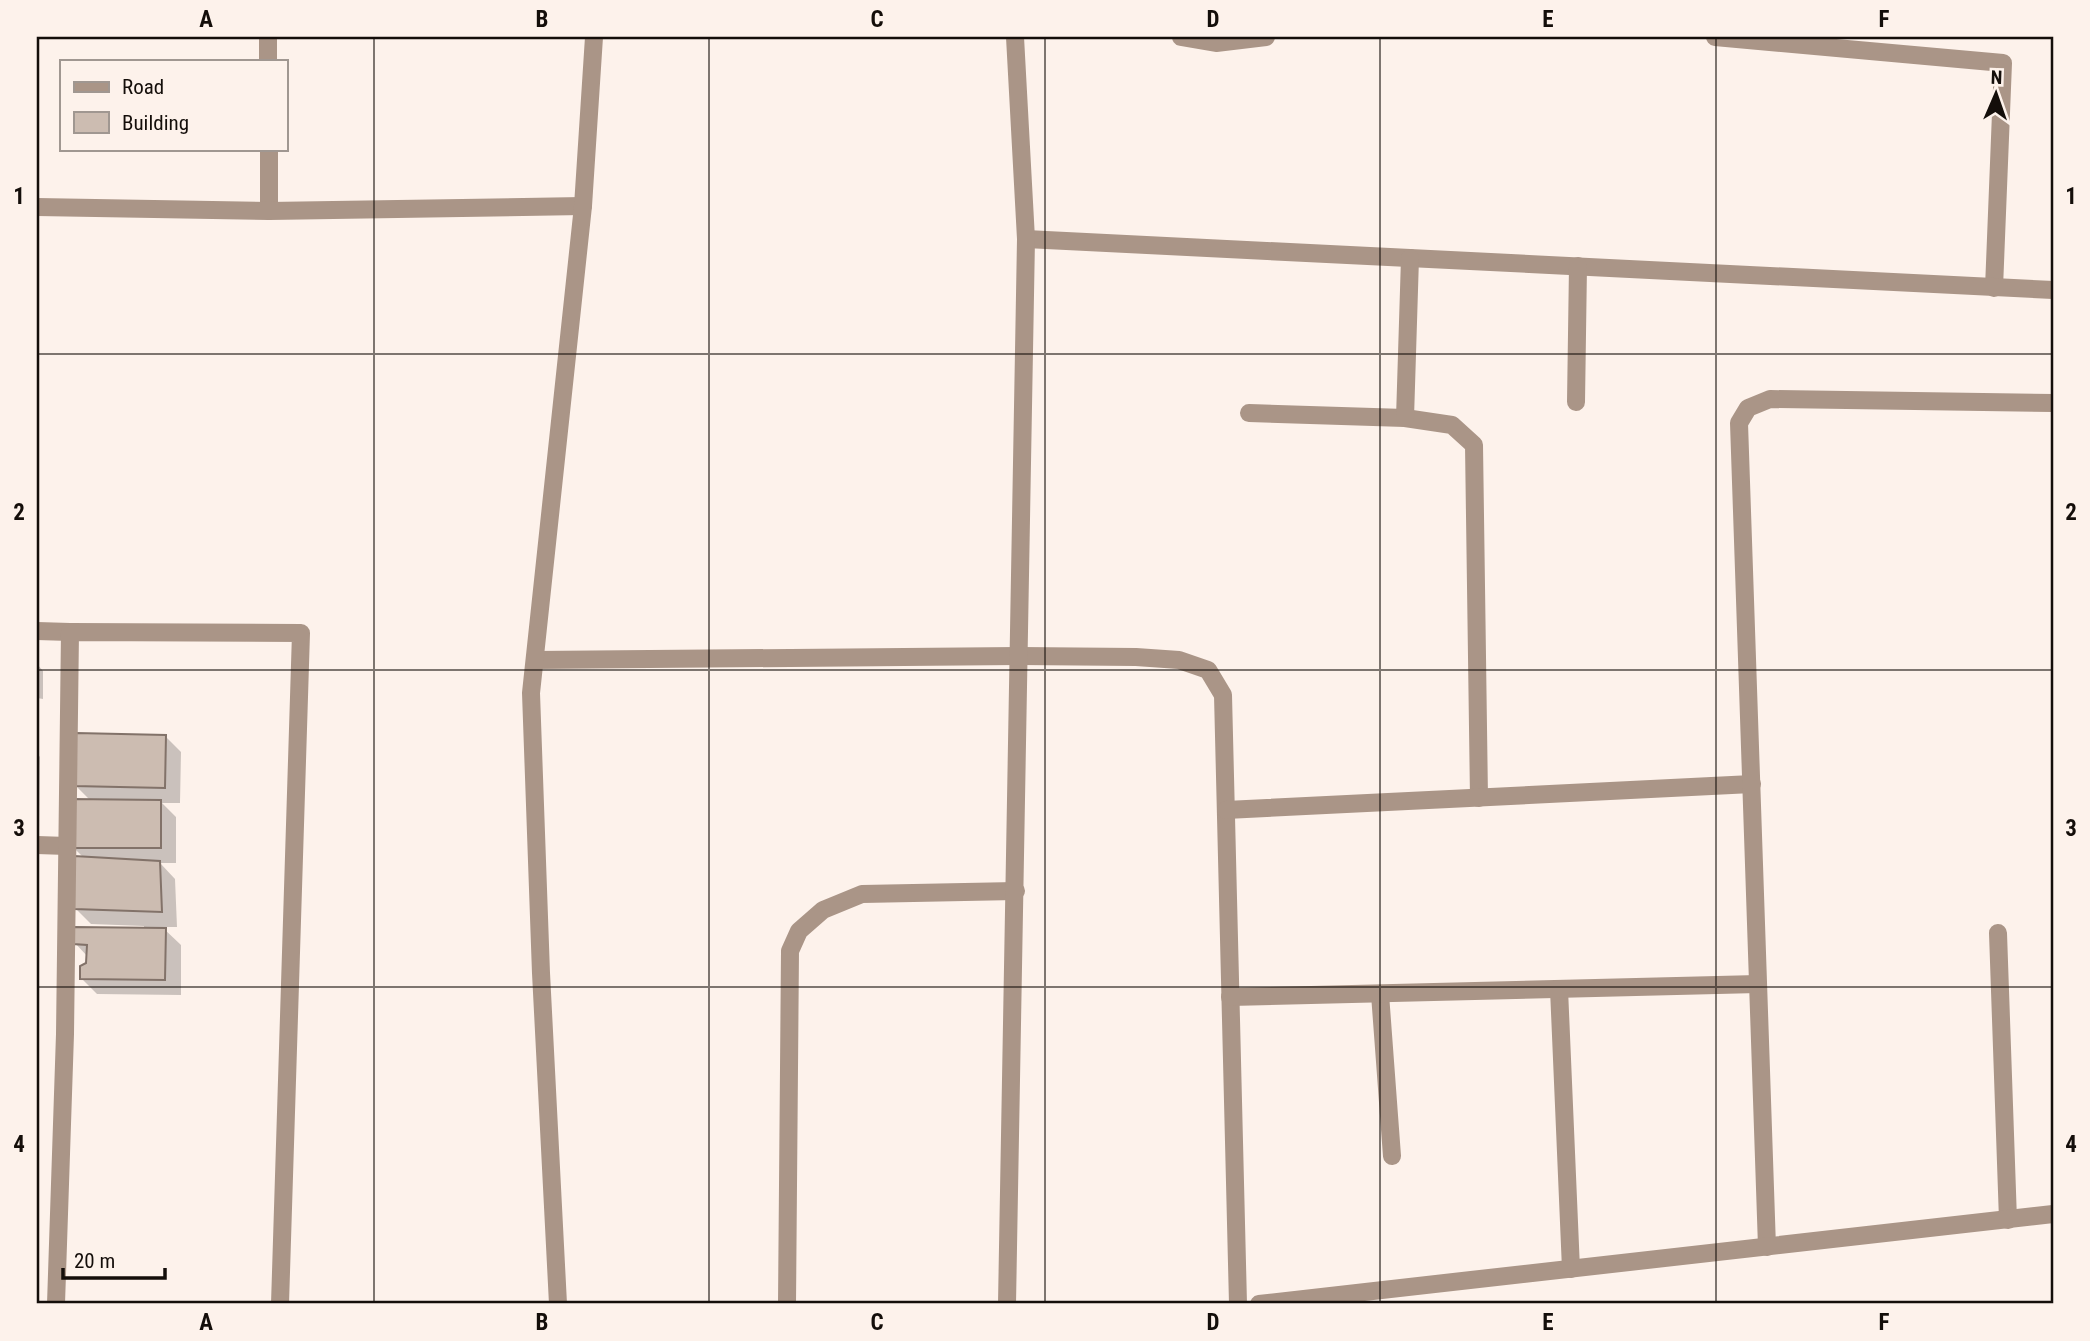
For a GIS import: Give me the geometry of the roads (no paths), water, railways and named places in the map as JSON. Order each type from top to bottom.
[{"type":"street","points":[[268,37],[268,60]]},
{"type":"street","points":[[558,1304],[540,960],[531,693],[583,206],[594,37]]},
{"type":"street","points":[[1007,1304],[1026,239],[1015,37]]},
{"type":"street","points":[[1181,37],[1215,40],[1266,37]]},
{"type":"street","points":[[1715,37],[2003,63],[1994,288]]},
{"type":"street","points":[[269,150],[269,211]]},
{"type":"street","points":[[37,207],[269,211],[583,206]]},
{"type":"street","points":[[1026,239],[2053,290]]},
{"type":"street","points":[[1405,418],[1410,258]]},
{"type":"street","points":[[1576,401],[1578,266]]},
{"type":"street","points":[[1766,1248],[1739,424],[1748,408],[1770,399],[2053,403]]},
{"type":"street","points":[[1249,412],[1405,418],[1452,425],[1474,444],[1479,798]]},
{"type":"street","points":[[37,631],[302,633],[279,1304]]},
{"type":"street","points":[[56,1304],[65,1034],[70,632]]},
{"type":"street","points":[[535,660],[1020,656],[1168,659],[1208,670],[1223,695],[1238,1304]]},
{"type":"street","points":[[1226,810],[1752,784]]},
{"type":"street","points":[[37,845],[67,846]]},
{"type":"street","points":[[787,1304],[790,951],[799,931],[823,910],[862,894],[1016,891]]},
{"type":"street","points":[[1998,933],[2008,1220]]},
{"type":"street","points":[[1230,998],[1758,984]]},
{"type":"street","points":[[1559,989],[1571,1269]]},
{"type":"street","points":[[1380,994],[1392,1156]]},
{"type":"street","points":[[1259,1304],[2053,1214]]}]
